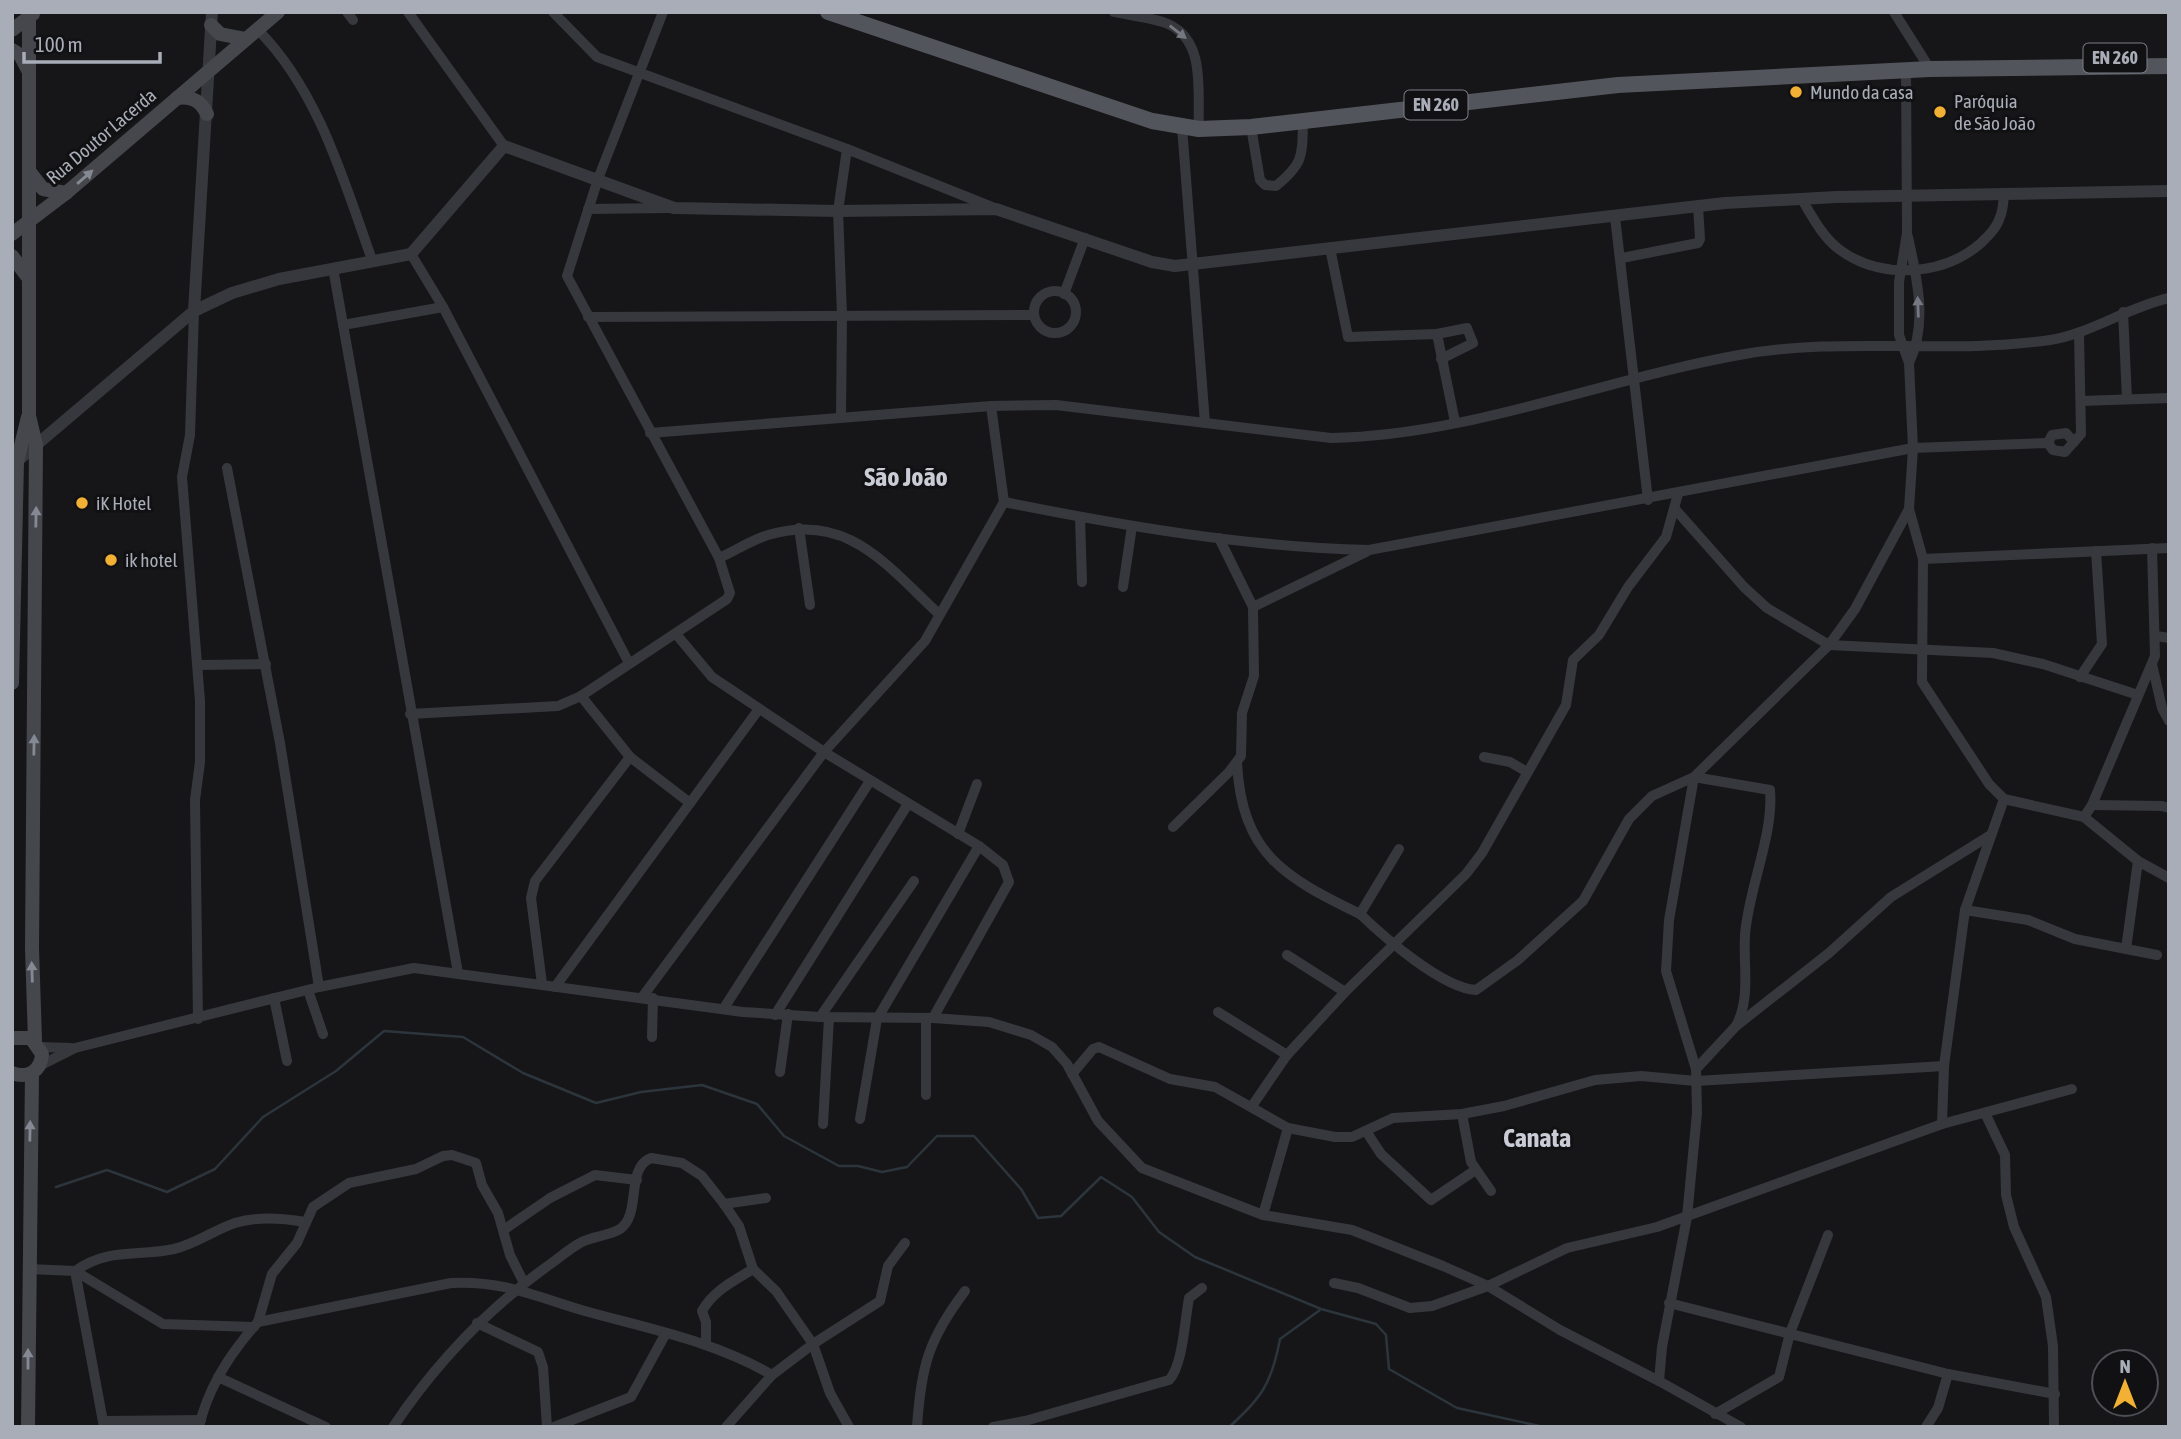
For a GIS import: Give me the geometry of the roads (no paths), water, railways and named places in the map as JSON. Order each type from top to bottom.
[{"type":"main road","name":"Rua Doutor Lacerda","points":[[12,234],[66,193],[278,12]]},
{"type":"main road","name":"EN 260","points":[[828,12],[1152,121],[1199,129],[1303,122],[1618,85],[1930,69],[2169,66]]},
{"type":"main road","points":[[12,30],[31,14]]},
{"type":"main road","points":[[28,1427],[28,1269],[37,1044],[32,948],[36,445],[29,416],[27,276],[30,219],[31,14]]},
{"type":"main road","points":[[212,19],[227,37],[252,34]]},
{"type":"main road","points":[[12,50],[26,62],[30,78]]},
{"type":"main road","name":"EN 260","points":[[2063,67],[2100,59],[2169,55]]},
{"type":"main road","points":[[177,98],[194,99],[207,114]]},
{"type":"main road","points":[[29,170],[43,189],[66,193]]},
{"type":"main road","points":[[12,257],[27,276]]},
{"type":"main road","points":[[12,683],[15,464],[29,416]]},
{"type":"main road","points":[[12,1038],[22,1036],[37,1044]]},
{"type":"main road","points":[[12,1073],[24,1076],[36,1070]]},
{"type":"street","points":[[408,12],[503,146],[598,178],[674,208]]},
{"type":"street","points":[[552,12],[591,53],[639,75],[847,149],[996,209],[1152,262],[1175,266],[1615,218],[1698,206],[1801,198],[2169,191]]},
{"type":"street","points":[[410,714],[527,710],[558,706],[581,696],[727,599],[730,584],[719,558],[567,276],[598,178],[663,12]]},
{"type":"street","points":[[1114,12],[1165,23],[1177,28],[1189,41],[1196,54],[1199,129]]},
{"type":"street","points":[[1894,12],[1930,69]]},
{"type":"street","points":[[198,1019],[195,800],[200,762],[198,665],[182,477],[190,435],[194,311],[212,19]]},
{"type":"street","points":[[252,34],[293,71],[309,102],[372,260]]},
{"type":"street","points":[[1906,70],[1908,195],[1907,233],[1900,271],[1900,345],[1909,363],[1913,448],[1909,509],[1923,559],[1922,682],[1989,784],[2004,799],[2084,817],[2138,861],[2169,878]]},
{"type":"street","points":[[1251,127],[1260,180],[1265,185],[1276,186],[1296,170],[1302,160],[1303,122]]},
{"type":"street","points":[[1182,127],[1205,423]]},
{"type":"street","points":[[15,464],[194,311],[232,293],[333,268],[411,254],[503,146]]},
{"type":"street","points":[[841,417],[842,315],[838,211],[847,149]]},
{"type":"street","points":[[1801,198],[1838,249],[1857,260],[1900,271],[1952,263],[1972,251],[1991,233],[2000,218],[2004,196]]},
{"type":"street","points":[[1622,258],[1698,243],[1698,206]]},
{"type":"street","points":[[588,209],[996,209]]},
{"type":"street","points":[[1615,218],[1622,258],[1648,500]]},
{"type":"street","points":[[1907,233],[1915,270],[1918,344],[1909,363]]},
{"type":"street","points":[[1064,294],[1085,238]]},
{"type":"street","points":[[1330,248],[1348,337],[1437,334],[1467,328],[1473,343],[1441,359]]},
{"type":"street","points":[[411,254],[443,307],[629,663]]},
{"type":"street","points":[[333,268],[458,974]]},
{"type":"street","points":[[1046,293],[1064,294],[1070,299],[1075,310],[1073,322],[1064,331],[1046,331],[1036,322],[1034,307],[1046,293]]},
{"type":"street","points":[[650,433],[991,406],[1056,405],[1331,438],[1370,437],[1455,422],[1634,378],[1783,347],[2010,344],[2052,340],[2079,333],[2123,312],[2169,298]]},
{"type":"street","points":[[343,325],[443,307]]},
{"type":"street","points":[[2123,312],[2127,399]]},
{"type":"street","points":[[588,317],[1034,315]]},
{"type":"street","points":[[2048,443],[2053,450],[2065,452],[2081,434],[2079,333]]},
{"type":"street","points":[[1437,334],[1455,422]]},
{"type":"street","points":[[2081,401],[2169,398]]},
{"type":"street","points":[[652,1037],[648,997],[824,752],[917,650],[1004,502],[991,406]]},
{"type":"street","points":[[2048,443],[2052,435],[2059,433],[2066,433],[2074,442]]},
{"type":"street","points":[[1004,502],[1132,526],[1219,538],[1313,549],[1369,550],[1648,500],[1913,448],[2048,443]]},
{"type":"street","points":[[227,468],[266,664],[319,987]]},
{"type":"street","points":[[1252,1106],[1287,1055],[1345,992],[1394,947],[1474,863],[1566,705],[1573,660],[1599,635],[1628,587],[1656,553],[1666,537],[1678,494]]},
{"type":"street","points":[[1675,509],[1759,601],[1829,645],[1993,653],[2043,664],[2159,698]]},
{"type":"street","points":[[1237,763],[1242,809],[1270,859],[1303,885],[1360,914],[1394,947],[1469,990],[1485,986],[1583,901],[1639,807],[1664,789],[1694,777],[1829,645],[1855,609],[1909,509]]},
{"type":"street","points":[[1080,517],[1082,582]]},
{"type":"street","points":[[1123,586],[1132,526]]},
{"type":"street","points":[[719,558],[765,536],[799,528],[818,528],[840,534],[865,548],[939,614]]},
{"type":"street","points":[[799,528],[810,605]]},
{"type":"street","points":[[1172,827],[1241,756],[1242,713],[1254,676],[1253,607],[1219,538]]},
{"type":"street","points":[[2084,817],[2092,805],[2152,664],[2156,636],[2152,548]]},
{"type":"street","points":[[1923,559],[2169,548]]},
{"type":"street","points":[[1253,607],[1369,550]]},
{"type":"street","points":[[2080,677],[2102,644],[2096,551]]},
{"type":"street","points":[[676,634],[712,677],[824,752],[979,846],[1003,865],[1009,882],[930,1018],[926,1095]]},
{"type":"street","points":[[2156,636],[2169,638]]},
{"type":"street","points":[[198,665],[266,664]]},
{"type":"street","points":[[2152,664],[2159,698],[2169,721]]},
{"type":"street","points":[[581,696],[630,757],[690,803]]},
{"type":"street","points":[[555,987],[759,709]]},
{"type":"street","points":[[542,984],[531,898],[535,881],[630,757]]},
{"type":"street","points":[[1484,757],[1510,762],[1527,772]]},
{"type":"street","points":[[1694,777],[1770,790],[1758,873],[1746,923],[1745,1005],[1736,1026]]},
{"type":"street","points":[[1659,1381],[1669,1303],[1687,1217],[1697,1113],[1696,1069],[1667,971],[1669,920],[1694,777]]},
{"type":"street","points":[[724,1008],[870,780]]},
{"type":"street","points":[[958,834],[977,784]]},
{"type":"street","points":[[1942,1124],[1944,1066],[1965,910],[2004,799]]},
{"type":"street","points":[[775,1015],[908,804]]},
{"type":"street","points":[[2092,805],[2169,808]]},
{"type":"street","points":[[1696,1069],[1736,1026],[1829,953],[1891,897],[1989,836]]},
{"type":"street","points":[[860,1119],[877,1019],[979,846]]},
{"type":"street","points":[[1360,914],[1399,849]]},
{"type":"street","points":[[2126,949],[2138,861]]},
{"type":"street","points":[[823,1124],[824,1018],[914,881]]},
{"type":"street","points":[[1965,910],[2028,920],[2075,939],[2157,955]]},
{"type":"street","points":[[1287,955],[1345,992]]},
{"type":"street","points":[[36,1070],[75,1048],[319,987],[414,968],[542,984],[574,992],[648,997],[775,1015],[989,1022],[1031,1035],[1052,1047],[1072,1074],[1098,1121],[1142,1168],[1263,1215],[1363,1234],[1488,1286],[1560,1330],[1741,1427]]},
{"type":"street","points":[[308,990],[323,1034]]},
{"type":"street","points":[[274,998],[287,1061]]},
{"type":"street","points":[[1218,1012],[1287,1055]]},
{"type":"street","points":[[780,1072],[788,1014]]},
{"type":"street","points":[[37,1044],[75,1048]]},
{"type":"street","points":[[1072,1074],[1093,1049],[1099,1047],[1156,1074],[1215,1087],[1289,1128],[1335,1137],[1352,1137],[1376,1123],[1392,1118],[1462,1114],[1504,1106],[1595,1080],[1641,1076],[1696,1081],[1944,1066]]},
{"type":"street","points":[[1334,1283],[1358,1288],[1395,1304],[1423,1308],[1488,1286],[1567,1248],[1657,1227],[1942,1124],[2072,1089]]},
{"type":"street","points":[[1985,1112],[2004,1155],[2006,1195],[2014,1227],[2046,1297],[2055,1394],[2054,1427]]},
{"type":"street","points":[[1462,1114],[1474,1171],[1491,1191]]},
{"type":"street","points":[[1263,1215],[1289,1128]]},
{"type":"street","points":[[1366,1131],[1381,1154],[1431,1200],[1474,1171]]},
{"type":"street","points":[[75,1271],[104,1424],[200,1424],[218,1377],[256,1324],[272,1274],[297,1243],[313,1207],[349,1183],[416,1169],[443,1156],[453,1155],[476,1163],[482,1185],[505,1229],[520,1286]]},
{"type":"street","points":[[393,1427],[418,1390],[477,1323],[520,1286],[578,1244],[620,1228],[625,1223],[644,1160],[672,1159],[702,1176],[739,1226],[753,1269],[774,1289],[813,1344],[830,1393],[849,1427]]},
{"type":"street","points":[[505,1229],[550,1198],[595,1175],[637,1180]]},
{"type":"street","points":[[724,1204],[766,1198]]},
{"type":"street","points":[[28,1269],[75,1271],[112,1253],[179,1248],[235,1223],[271,1218],[305,1222]]},
{"type":"street","points":[[1714,1414],[1777,1379],[1790,1333],[1828,1235]]},
{"type":"street","points":[[726,1427],[772,1375],[813,1344],[880,1301],[888,1266],[905,1243]]},
{"type":"street","points":[[706,1343],[706,1322],[702,1311],[705,1306],[711,1297],[753,1269]]},
{"type":"street","points":[[75,1271],[163,1324],[256,1324],[451,1283],[481,1281],[520,1286],[666,1333],[706,1343],[740,1357],[772,1375]]},
{"type":"street","points":[[993,1427],[1025,1421],[1169,1380],[1173,1376],[1181,1346],[1189,1298],[1202,1288]]},
{"type":"street","points":[[917,1427],[920,1377],[926,1359],[952,1309],[965,1291]]},
{"type":"street","points":[[1669,1303],[1948,1374],[2055,1394]]},
{"type":"street","points":[[477,1323],[538,1352],[543,1367],[547,1427]]},
{"type":"street","points":[[554,1427],[631,1397],[666,1333]]},
{"type":"street","points":[[1926,1427],[1933,1419],[1948,1374]]},
{"type":"street","points":[[218,1377],[327,1427]]},
{"type":"waterway","points":[[56,1187],[107,1170],[167,1192],[215,1169],[263,1117],[336,1071],[384,1031],[463,1037],[523,1073],[596,1103],[641,1092],[702,1085],[757,1104],[784,1136],[839,1166],[858,1166],[882,1172],[907,1167],[937,1136],[974,1136],[1021,1189],[1038,1218],[1061,1216],[1101,1177],[1132,1197],[1159,1232],[1195,1257],[1321,1309],[1376,1324],[1386,1335],[1389,1369],[1457,1408],[1544,1427]]},
{"type":"waterway","points":[[1229,1427],[1250,1407],[1264,1388],[1280,1339],[1320,1310]]},
{"type":"place","name":"Mundo da casa","points":[[1796,92]]},
{"type":"place","name":"Paróquia de São João","points":[[1940,112]]},
{"type":"place","name":"iK Hotel","points":[[82,503]]},
{"type":"place","name":"ik hotel","points":[[111,560]]},
{"type":"district","name":"São João","points":[[906,477]]},
{"type":"district","name":"Canata","points":[[1537,1138]]}]
